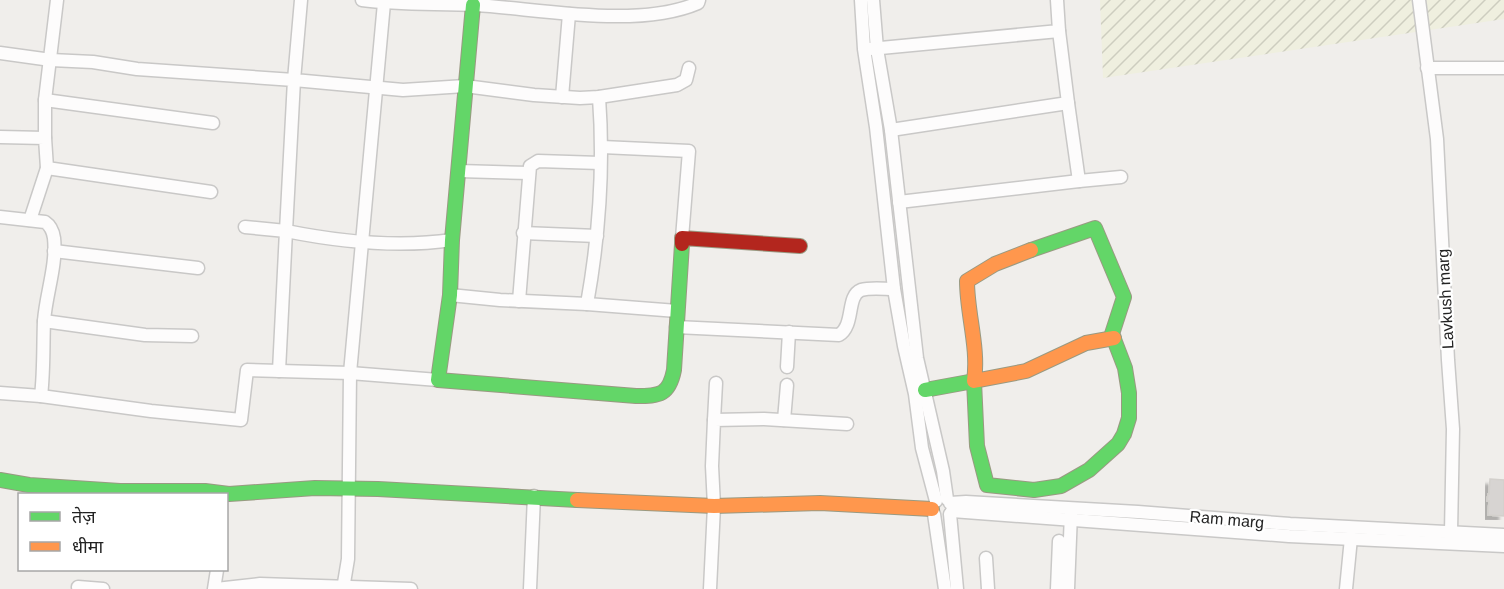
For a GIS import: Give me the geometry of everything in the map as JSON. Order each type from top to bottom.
[{"type":"street","points":[[30,220],[47,168],[45,100],[57,0]]},
{"type":"street","points":[[279,371],[294,80],[301,0]]},
{"type":"street","points":[[362,0],[384,3],[473,5],[569,14],[649,15],[687,8],[698,3],[699,0]]},
{"type":"street","points":[[861,0],[891,130],[917,358],[943,471],[945,589]]},
{"type":"street","points":[[873,0],[871,49],[876,127],[894,289],[915,394],[922,448],[943,507],[957,589]]},
{"type":"street","points":[[1057,0],[1079,181]]},
{"type":"street","name":"Lavkush marg","points":[[1419,0],[1437,139],[1453,429],[1451,532]]},
{"type":"street","points":[[344,587],[348,559],[350,373],[384,3]]},
{"type":"street","points":[[438,380],[450,295],[452,240],[473,5]]},
{"type":"street","points":[[562,97],[569,14]]},
{"type":"street","points":[[871,49],[1059,31]]},
{"type":"street","points":[[0,53],[51,60],[93,62],[137,69],[376,88],[404,90],[465,86],[562,97],[599,97],[677,85],[686,80],[689,68]]},
{"type":"street","points":[[1427,68],[1504,68]]},
{"type":"street","points":[[587,304],[597,236],[602,147],[599,97]]},
{"type":"street","points":[[45,100],[213,123]]},
{"type":"street","points":[[891,130],[1068,103]]},
{"type":"street","points":[[0,137],[45,138]]},
{"type":"street","points":[[0,393],[241,420],[247,370],[350,373],[653,396],[664,392],[672,385],[689,151],[602,147]]},
{"type":"street","points":[[519,301],[530,166],[538,162],[600,163]]},
{"type":"street","points":[[47,168],[211,192]]},
{"type":"street","points":[[459,171],[529,173]]},
{"type":"street","points":[[899,202],[1121,177]]},
{"type":"street","points":[[0,217],[41,221],[49,225],[54,235],[54,251],[44,321],[41,396]]},
{"type":"street","points":[[244,227],[286,231],[330,240],[361,242],[424,244],[452,240]]},
{"type":"street","points":[[1095,228],[1124,297],[1112,334],[1120,350],[1127,379],[1130,409],[1126,430],[1110,453],[1086,473],[1061,486],[1026,489],[987,485],[979,464],[974,434],[974,381],[976,367],[967,304],[967,281],[976,274],[1017,256],[1070,239],[1095,228]]},
{"type":"street","points":[[523,233],[597,236]]},
{"type":"street","points":[[682,238],[800,246]]},
{"type":"street","points":[[54,251],[198,268]]},
{"type":"street","points":[[676,327],[839,335],[848,325],[854,295],[858,291],[894,289]]},
{"type":"street","points":[[450,295],[677,311]]},
{"type":"street","points":[[44,321],[145,335],[192,336]]},
{"type":"street","points":[[787,368],[789,332]]},
{"type":"street","points":[[925,390],[1026,371],[1086,344],[1114,338]]},
{"type":"street","points":[[710,589],[716,382]]},
{"type":"street","points":[[784,420],[787,385]]},
{"type":"street","points":[[714,420],[784,420],[847,424]]},
{"type":"street","points":[[0,480],[29,485],[120,491],[206,493]]},
{"type":"street","points":[[228,494],[348,488],[714,506],[820,503],[943,507]]},
{"type":"street","points":[[530,589],[534,496]]},
{"type":"street","name":"Ram marg","points":[[943,507],[966,502],[1071,514],[1138,512],[1290,524],[1504,535]]},
{"type":"street","points":[[1068,589],[1071,514],[1289,536],[1504,546]]},
{"type":"street","points":[[1346,589],[1351,538]]},
{"type":"street","points":[[1057,589],[1059,541]]},
{"type":"street","points":[[987,558],[988,589]]},
{"type":"street","points":[[217,571],[215,589],[260,584],[411,589]]},
{"type":"street","points":[[78,587],[103,589]]},
{"type":"green space","points":[[1100,0],[1504,0],[1504,19],[1103,78]]},
{"type":"building","points":[[1490,479],[1504,480],[1504,516],[1488,515]]},
{"type":"traffic: fast","points":[[473,5],[452,240],[450,295],[438,380],[636,396],[662,392],[669,385],[674,370],[682,244]]},
{"type":"traffic: fast","points":[[925,390],[974,381],[977,446],[987,485],[1034,490],[1061,486],[1089,470],[1118,444],[1129,418],[1129,393],[1125,368],[1112,334],[1124,297],[1095,228],[1031,250]]},
{"type":"traffic: fast","points":[[0,480],[29,485],[120,491],[221,493]]},
{"type":"traffic: fast","points":[[228,494],[315,488],[378,489],[577,500]]},
{"type":"traffic: slow","points":[[1031,250],[995,264],[967,281],[975,356],[974,381],[1026,371],[1086,343],[1114,338]]},
{"type":"traffic: slow","points":[[577,500],[714,506],[820,503],[932,509]]},
{"type":"traffic: jam","points":[[682,244],[682,238],[800,246]]}]
